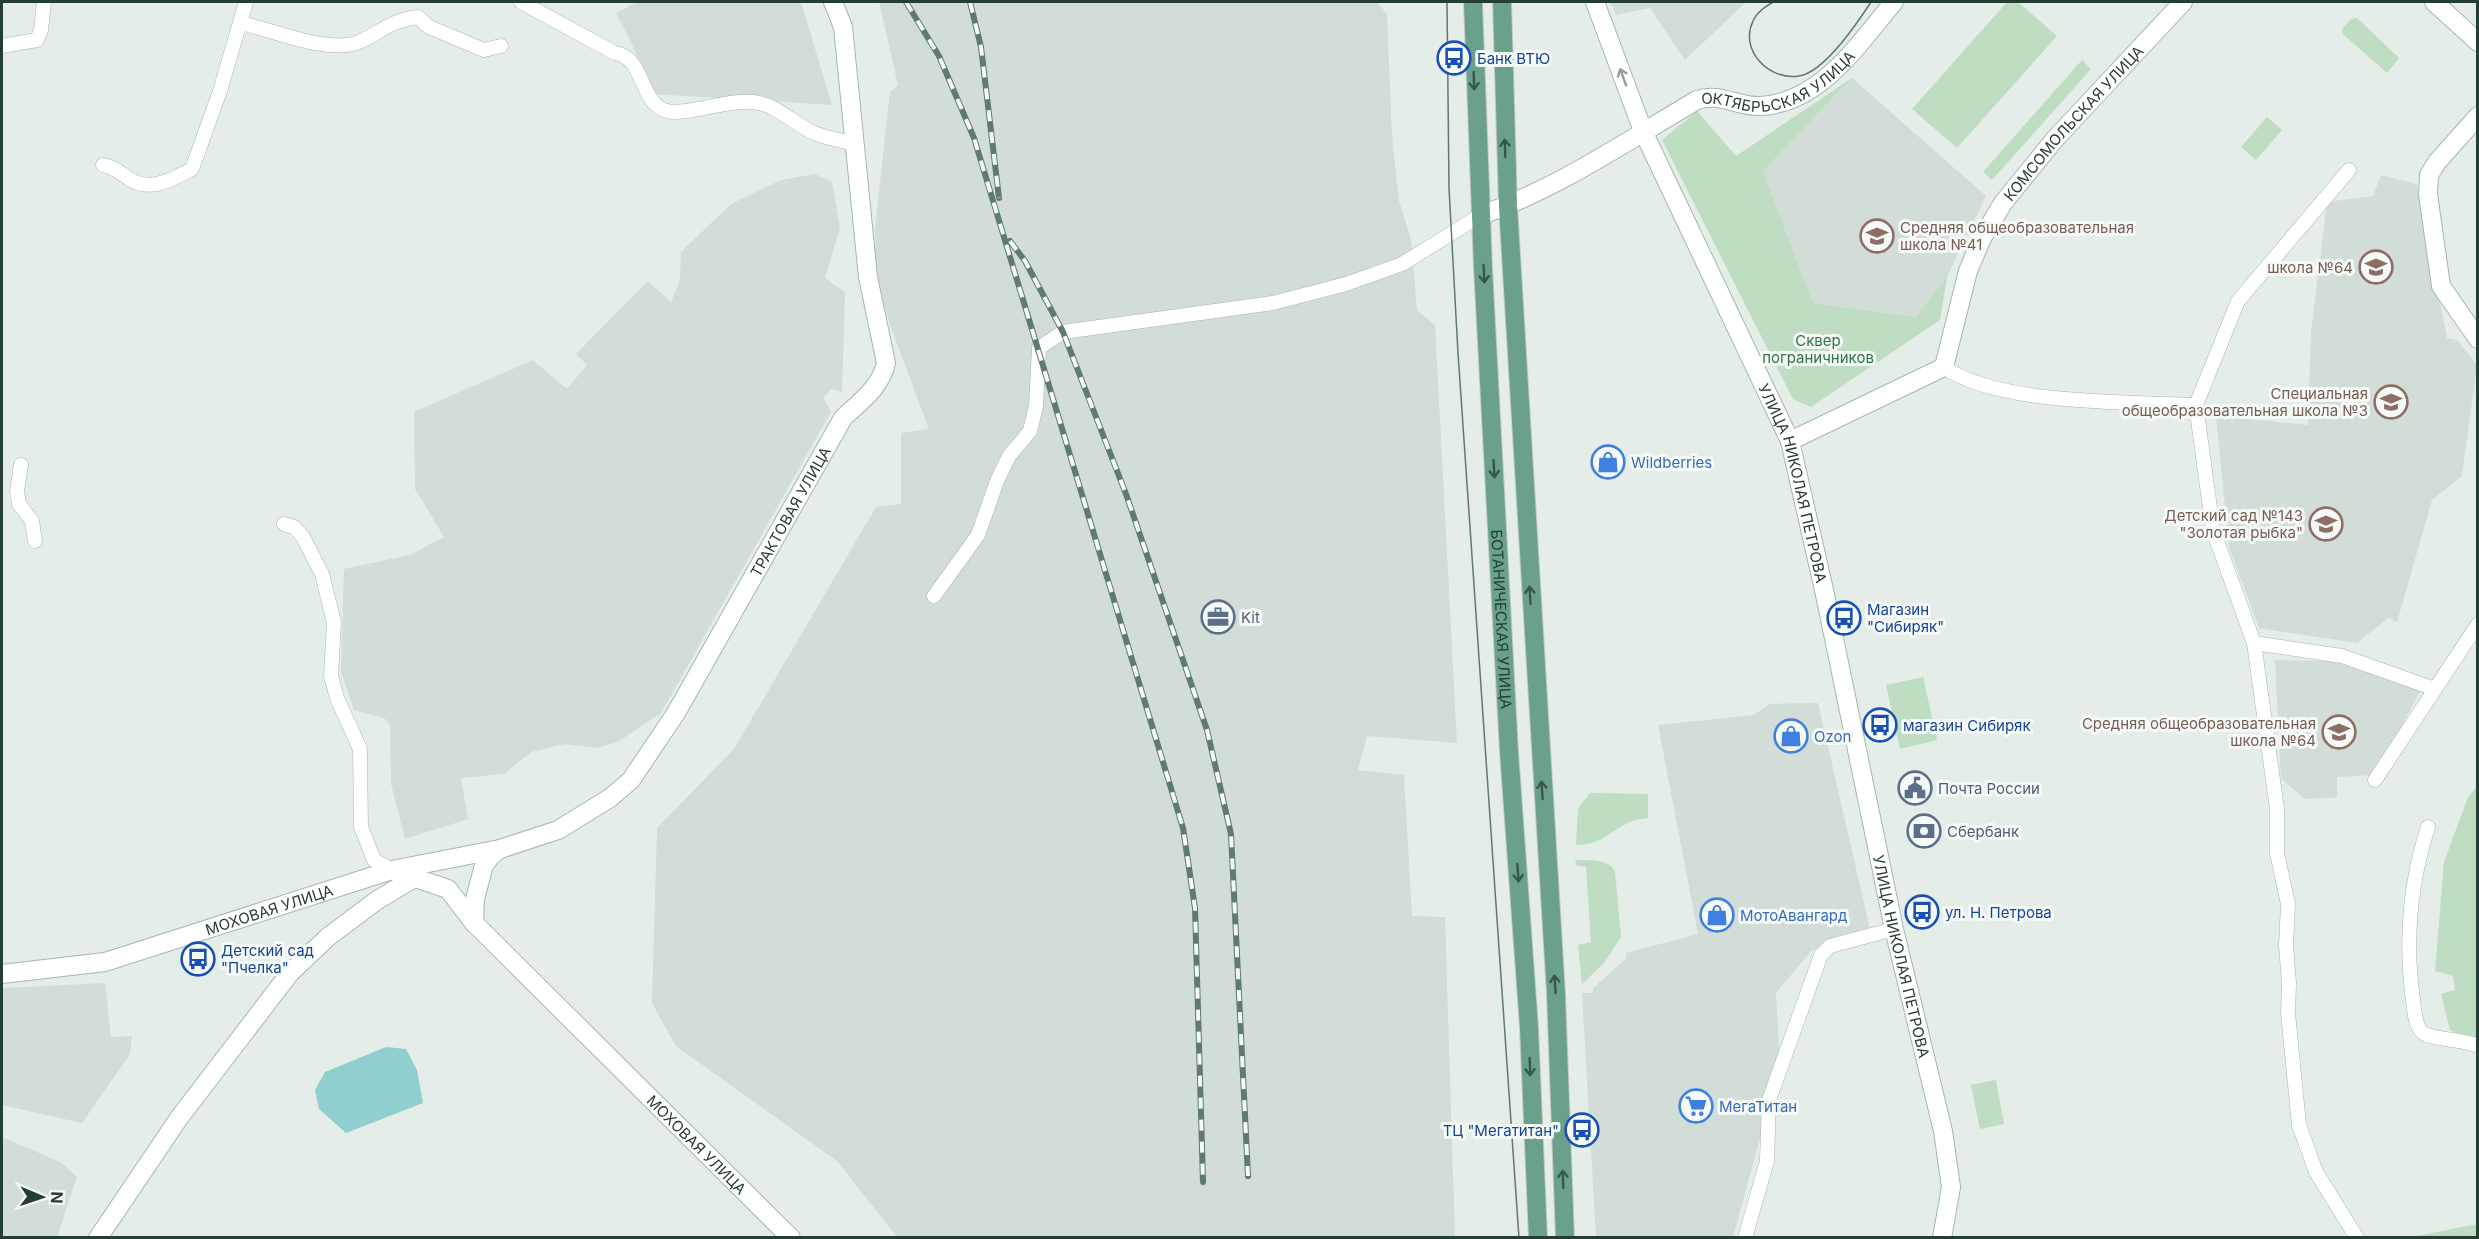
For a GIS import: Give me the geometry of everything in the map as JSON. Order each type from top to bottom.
[{"type":"main road","name":"ТРАКТОВАЯ УЛИЦА","points":[[500,849],[558,830],[593,810],[630,780],[676,714],[843,418],[874,388],[884,374],[886,363],[868,277],[843,27],[833,2]]},
{"type":"main road","name":"БОТАНИЧЕСКАЯ УЛИЦА","points":[[1473,2],[1481,215],[1509,752],[1529,1027],[1538,1238]]},
{"type":"main road","name":"БОТАНИЧЕСКАЯ УЛИЦА","points":[[1502,2],[1508,206],[1556,994],[1565,1238]]},
{"type":"main road","name":"УЛИЦА НИКОЛАЯ ПЕТРОВА","points":[[1595,2],[1643,131],[1790,441],[1824,590],[1894,929],[1943,1131],[1949,1169],[1950,1201],[1942,1238]]},
{"type":"main road","name":"ОКТЯБРЬСКАЯ УЛИЦА","points":[[1481,215],[1508,206],[1704,97],[1757,106],[1777,104],[1799,97],[1825,79],[1894,2]]},
{"type":"main road","name":"КОМСОМОЛЬСКАЯ УЛИЦА","points":[[1944,367],[1968,271],[1982,238],[2003,203],[2055,139],[2183,2]]},
{"type":"main road","points":[[2434,2],[2475,34]]},
{"type":"main road","points":[[2478,117],[2437,162],[2429,175],[2428,194],[2441,286],[2478,339]]},
{"type":"main road","points":[[1790,441],[1944,367]]},
{"type":"main road","points":[[474,923],[474,899],[484,865],[500,849]]},
{"type":"main road","name":"МОХОВАЯ УЛИЦА","points":[[2,974],[105,962],[392,870],[500,849]]},
{"type":"main road","name":"МОХОВАЯ УЛИЦА","points":[[392,870],[448,889],[474,923],[791,1238]]},
{"type":"main road","points":[[98,1238],[179,1118],[290,973],[336,931],[376,901],[414,878]]},
{"type":"street","points":[[2,46],[37,40],[41,30],[44,2]]},
{"type":"street","points":[[103,165],[113,166],[137,185],[154,185],[192,169],[220,91],[246,2]]},
{"type":"street","points":[[521,2],[615,53],[625,54],[632,62],[655,104],[668,112],[728,102],[755,102],[778,111],[814,133],[854,144]]},
{"type":"street","points":[[240,22],[304,41],[338,45],[358,42],[399,19],[418,17],[429,27],[484,50],[501,46]]},
{"type":"street","points":[[2349,170],[2238,301],[2196,405],[2213,530],[2254,643],[2277,809],[2277,853],[2288,903],[2286,945],[2289,983],[2288,1013],[2299,1125],[2316,1172],[2357,1238]]},
{"type":"street","points":[[934,596],[978,535],[1001,472],[1009,456],[1030,431],[1036,406],[1039,348],[1063,332],[1273,303],[1346,284],[1402,264],[1481,215]]},
{"type":"street","points":[[1944,367],[1975,383],[2049,398],[2196,405]]},
{"type":"street","points":[[21,465],[17,491],[19,504],[32,521],[35,541]]},
{"type":"street","points":[[284,524],[294,527],[303,537],[322,574],[334,623],[331,676],[337,698],[360,749],[362,827],[374,860],[392,870]]},
{"type":"street","points":[[2375,780],[2478,624]]},
{"type":"street","points":[[2254,643],[2342,656],[2435,688]]},
{"type":"street","points":[[2428,827],[2419,855],[2409,936],[2409,975],[2415,1013],[2420,1030],[2430,1037],[2459,1040],[2478,1046]]},
{"type":"street","points":[[1745,1238],[1767,1161],[1769,1100],[1821,955],[1830,946],[1894,929]]},
{"type":"shaded area","points":[[637,2],[801,2],[832,105],[652,94],[650,81],[644,81],[634,48],[616,13]]},
{"type":"shaded area","points":[[879,2],[1377,2],[1387,14],[1392,136],[1399,201],[1411,239],[1417,310],[1435,325],[1457,743],[1367,736],[1358,770],[1404,775],[1412,916],[1445,917],[1455,1237],[897,1237],[837,1161],[676,1046],[652,1003],[657,828],[734,749],[876,507],[901,504],[901,433],[929,429],[890,325],[876,276],[875,228],[890,92],[898,85]]},
{"type":"shaded area","points":[[1610,2],[1746,2],[1685,60],[1650,8],[1616,15]]},
{"type":"shaded area","name":"Средняя общеобразовательная школа №41","points":[[1852,78],[1986,196],[1947,277],[1917,317],[1813,303],[1763,171]]},
{"type":"shaded area","points":[[815,174],[832,182],[840,228],[825,278],[845,292],[842,392],[831,389],[823,398],[831,412],[661,713],[618,742],[597,748],[565,744],[531,752],[504,774],[461,778],[468,819],[405,839],[391,784],[390,725],[384,718],[354,710],[341,672],[344,569],[410,555],[444,537],[415,489],[414,412],[533,360],[567,389],[587,365],[576,354],[648,281],[671,302],[680,280],[681,252],[731,204],[781,180]]},
{"type":"shaded area","points":[[2381,175],[2417,184],[2447,338],[2457,340],[2477,365],[2462,476],[2432,500],[2397,622],[2388,618],[2357,643],[2259,628],[2229,547],[2216,416],[2308,425],[2311,332],[2327,202],[2373,196]]},
{"type":"shaded area","name":"Средняя общеобразовательная школа №64","points":[[2275,660],[2342,661],[2421,689],[2376,775],[2337,777],[2337,797],[2330,798],[2305,799],[2281,779]]},
{"type":"shaded area","points":[[1818,703],[1870,929],[1811,951],[1776,993],[1780,1066],[1733,1237],[1596,1237],[1582,993],[1593,993],[1593,988],[1626,959],[1626,953],[1698,934],[1658,725],[1754,715],[1770,704]]},
{"type":"shaded area","points":[[105,983],[111,1037],[132,1036],[130,1054],[82,1123],[2,1105],[2,988]]},
{"type":"shaded area","points":[[2,1137],[60,1162],[77,1177],[57,1237],[2,1237]]},
{"type":"green space","points":[[2007,2],[2018,2],[2057,36],[1957,148],[1912,109]]},
{"type":"green space","points":[[2357,18],[2399,58],[2387,73],[2343,34],[2342,29],[2351,19]]},
{"type":"green space","points":[[2082,60],[2091,69],[1992,180],[1983,172]]},
{"type":"green space","name":"Сквер пограничников","points":[[1852,78],[1763,171],[1813,303],[1916,317],[1947,277],[1940,320],[1811,407],[1793,399],[1662,140],[1697,111],[1736,156]]},
{"type":"green space","points":[[2267,117],[2282,130],[2256,160],[2241,147]]},
{"type":"green space","points":[[1923,677],[1937,740],[1900,749],[1886,685]]},
{"type":"green space","points":[[2477,786],[2477,1045],[2450,1030],[2441,994],[2455,990],[2453,976],[2435,971],[2444,862],[2468,797]]},
{"type":"green space","points":[[1590,793],[1648,794],[1648,818],[1628,823],[1597,841],[1576,845],[1578,809]]},
{"type":"green space","points":[[1575,860],[1603,862],[1615,871],[1621,937],[1604,963],[1582,984],[1578,945],[1591,942],[1586,867],[1577,866]]},
{"type":"green space","points":[[1996,1080],[2004,1124],[1980,1129],[1971,1085]]},
{"type":"green space","points":[[2477,1224],[2477,1237],[2412,1237]]},
{"type":"water","points":[[386,1047],[406,1049],[417,1070],[423,1103],[346,1133],[319,1109],[315,1090],[325,1072]]},
{"type":"tram line","points":[[1447,2],[1449,188],[1458,353],[1519,1238]]},
{"type":"tram line","points":[[1773,2],[1753,21],[1750,43],[1753,52],[1768,68],[1777,74],[1788,76],[1799,76],[1819,66],[1840,45],[1871,2]]},
{"type":"railway","points":[[906,2],[939,56],[974,138],[1183,828],[1195,908],[1203,1182]]},
{"type":"railway","points":[[970,2],[981,47],[999,198]]},
{"type":"railway","points":[[1010,241],[1025,261],[1063,332],[1126,494],[1207,730],[1231,834],[1248,1176]]},
{"type":"place","name":"Банк ВТЮ","points":[[1454,58]]},
{"type":"place","name":"Средняя общеобразовательная школа №41","points":[[1877,236]]},
{"type":"place","name":"школа №64","points":[[2376,267]]},
{"type":"place","name":"Специальная общеобразовательная школа №3","points":[[2391,402]]},
{"type":"place","name":"Wildberries","points":[[1608,462]]},
{"type":"place","name":"Детский сад №143 \"Золотая рыбка\"","points":[[2326,524]]},
{"type":"place","name":"Kit","points":[[1218,617]]},
{"type":"place","name":"Магазин \"Сибиряк\"","points":[[1844,618]]},
{"type":"place","name":"магазин Сибиряк","points":[[1880,725]]},
{"type":"place","name":"Средняя общеобразовательная школа №64","points":[[2339,732]]},
{"type":"place","name":"Ozon","points":[[1791,736]]},
{"type":"place","name":"Почта России","points":[[1915,788]]},
{"type":"place","name":"Сбербанк","points":[[1924,831]]},
{"type":"place","name":"ул. Н. Петрова","points":[[1922,912]]},
{"type":"place","name":"МотоАвангард","points":[[1717,915]]},
{"type":"place","name":"Детский сад \"Пчелка\"","points":[[198,959]]},
{"type":"place","name":"МегаТитан","points":[[1696,1106]]},
{"type":"place","name":"ТЦ \"Мегатитан\"","points":[[1582,1130]]}]
